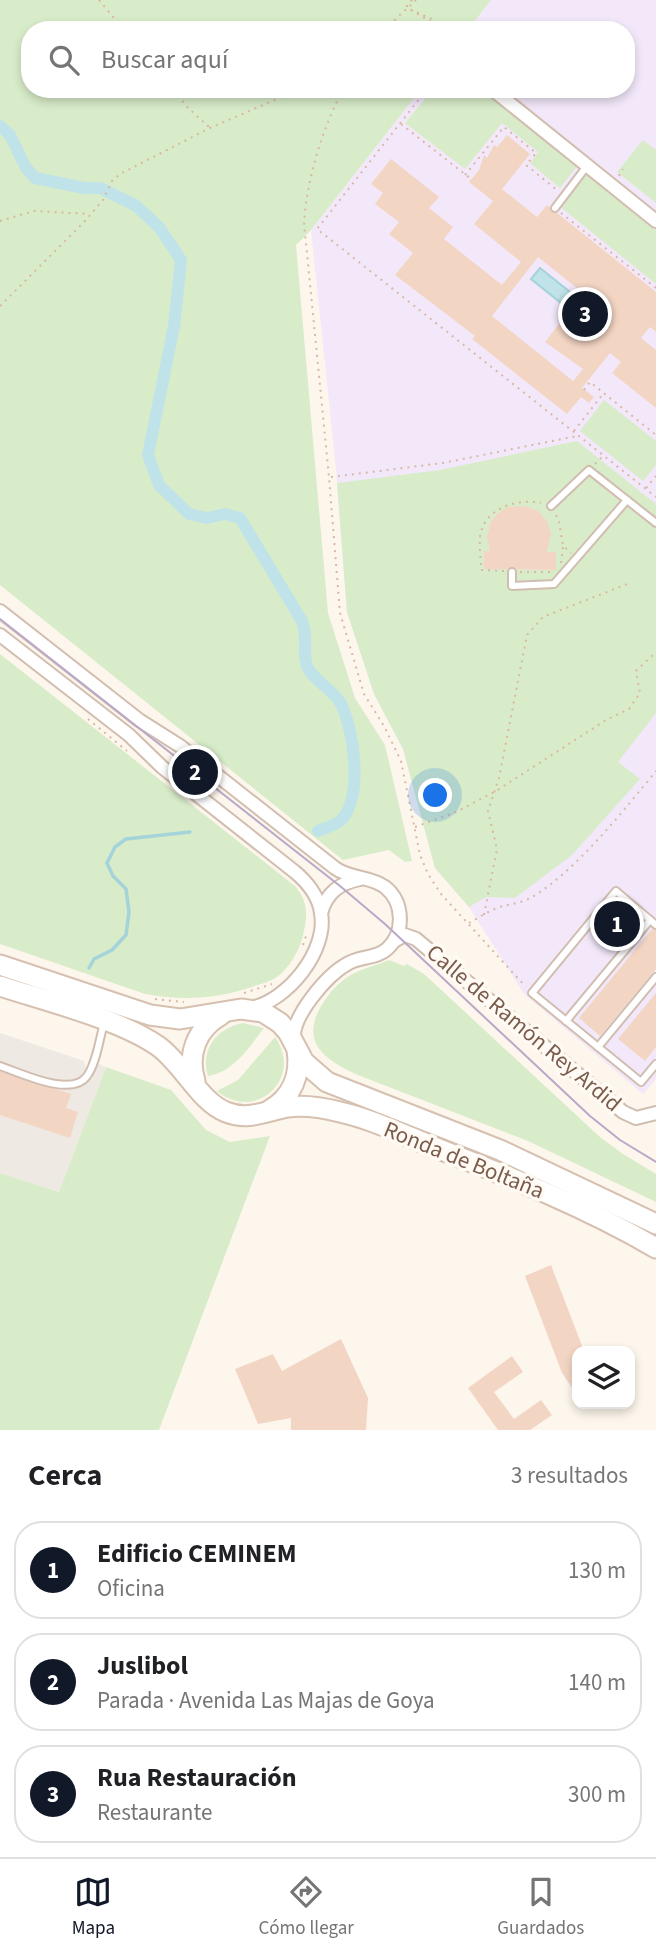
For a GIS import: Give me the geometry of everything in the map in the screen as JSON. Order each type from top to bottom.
[{"type":"main road","points":[[0,965],[150,1015],[180,1019],[224,1013]]},
{"type":"main road","name":"Ronda de Boltaña","points":[[0,986],[136,1034],[164,1051],[213,1105],[229,1113],[247,1116],[296,1107],[321,1108],[354,1115],[518,1180],[601,1218],[656,1248]]},
{"type":"main road","name":"Ronda de Boltaña","points":[[243,1002],[280,1023],[309,1067],[336,1087],[500,1150],[656,1224]]},
{"type":"main road","points":[[200,1092],[192,1073],[193,1051],[205,1027],[243,1002]]},
{"type":"main road","points":[[262,1114],[279,1104],[290,1091],[298,1067],[295,1045]]},
{"type":"street","points":[[503,98],[656,221]]},
{"type":"street","points":[[615,175],[656,211]]},
{"type":"street","points":[[0,611],[139,720],[180,746],[335,868],[382,885],[396,900],[400,919],[399,931],[394,941],[382,952],[347,963],[331,977],[298,1017],[293,1027],[295,1045]]},
{"type":"street","points":[[0,635],[129,735],[162,767],[300,877],[316,897],[321,913],[321,930],[315,949],[291,984],[274,991],[262,1005],[243,1002]]},
{"type":"street","points":[[321,913],[326,901],[343,883],[361,879]]},
{"type":"street","name":"Calle de Ramón Rey Ardid","points":[[394,941],[405,935],[416,939],[623,1112],[636,1118],[656,1113]]},
{"type":"lane","points":[[555,208],[587,166]]},
{"type":"lane","points":[[551,506],[589,470],[656,523]]},
{"type":"lane","points":[[512,572],[512,586],[554,584],[627,500]]},
{"type":"lane","points":[[566,1021],[653,922],[616,891],[532,993],[566,1021],[641,1082],[656,1064]]},
{"type":"lane","points":[[598,1047],[656,977]]},
{"type":"lane","points":[[0,1066],[62,1085],[79,1083],[90,1071],[105,1021]]},
{"type":"path","points":[[99,0],[116,21]]},
{"type":"path","points":[[393,21],[414,0]]},
{"type":"path","points":[[407,8],[430,21]]},
{"type":"path","points":[[407,8],[435,21]]},
{"type":"path","points":[[181,98],[210,128]]},
{"type":"path","points":[[0,306],[91,214],[120,174],[210,128],[278,98]]},
{"type":"path","points":[[340,98],[314,165],[304,223],[330,477],[340,613],[364,694],[401,761],[414,827],[428,874],[441,894],[532,993]]},
{"type":"path","points":[[420,98],[317,229],[656,497]]},
{"type":"path","points":[[400,123],[471,179]]},
{"type":"path","points":[[465,175],[504,127],[536,153],[526,165],[561,193]]},
{"type":"path","points":[[615,175],[623,169]]},
{"type":"path","points":[[555,208],[656,288]]},
{"type":"path","points":[[0,221],[34,211],[91,214]]},
{"type":"path","points":[[584,390],[590,382],[656,435]]},
{"type":"path","points":[[573,432],[604,393]]},
{"type":"path","points":[[330,477],[443,463],[578,436]]},
{"type":"path","points":[[589,470],[604,456]]},
{"type":"path","points":[[646,489],[656,476]]},
{"type":"path","points":[[532,501],[551,506],[559,521],[563,546],[559,572],[481,570],[482,528],[502,507],[513,503],[532,501]]},
{"type":"path","points":[[563,546],[569,552],[579,555]]},
{"type":"path","points":[[484,915],[497,849],[488,811],[499,778],[527,635],[543,617],[630,583]]},
{"type":"path","points":[[414,827],[456,812],[495,792],[606,720],[629,709],[640,693],[636,671],[656,652]]},
{"type":"path","points":[[87,718],[130,753]]},
{"type":"path","points":[[468,924],[498,908],[516,905],[535,895],[566,871],[616,819],[656,771]]},
{"type":"path","points":[[300,951],[309,929]]},
{"type":"path","points":[[307,947],[313,931]]},
{"type":"path","points":[[243,1002],[274,983]]},
{"type":"path","points":[[155,999],[186,1002]]},
{"type":"shaded area","points":[[491,0],[656,0],[656,1079],[643,1094],[524,994],[469,907],[435,868],[403,749],[374,694],[347,612],[336,469],[311,230],[414,98],[635,98],[635,21],[475,21]]},
{"type":"shaded area","points":[[0,1033],[84,1061],[86,1069],[94,1072],[98,1064],[106,1067],[59,1192],[0,1173]]},
{"type":"green space","points":[[0,0],[491,0],[475,21],[21,21],[21,98],[414,98],[311,230],[296,245],[328,613],[355,698],[385,745],[412,861],[405,862],[389,850],[343,860],[0,585]]},
{"type":"green space","points":[[426,98],[492,98],[578,165],[560,188],[530,163],[538,152],[502,123],[465,169],[405,123]]},
{"type":"green space","points":[[643,140],[656,150],[656,203],[617,172]]},
{"type":"green space","points":[[584,173],[656,230],[656,284],[558,205]]},
{"type":"green space","points":[[604,400],[656,441],[656,465],[643,481],[580,431]]},
{"type":"green space","points":[[577,441],[656,504],[656,713],[618,762],[640,779],[572,855],[515,898],[486,897],[469,907],[435,868],[403,749],[374,694],[347,612],[337,483],[440,470]],"holes":[[[525,506],[547,523],[547,552],[556,553],[556,570],[484,569],[484,552],[490,551],[488,532],[494,518],[499,513],[515,507]]]},
{"type":"green space","points":[[0,654],[295,886],[304,902],[305,925],[298,950],[282,973],[268,982],[225,994],[199,998],[159,996],[145,994],[0,944]]},
{"type":"green space","points":[[389,960],[404,966],[407,964],[424,974],[601,1138],[656,1174],[656,1202],[528,1141],[358,1075],[326,1056],[314,1039],[313,1029],[323,1003],[334,988],[349,976]]},
{"type":"green space","points":[[243,1023],[264,1028],[233,1064],[208,1076],[206,1057],[213,1041],[225,1030]]},
{"type":"green space","points":[[275,1037],[282,1052],[284,1067],[280,1081],[272,1091],[260,1099],[247,1102],[232,1100],[217,1091],[238,1080]]},
{"type":"green space","points":[[106,1067],[171,1090],[206,1130],[230,1142],[270,1136],[159,1430],[0,1430],[0,1173],[59,1192]]},
{"type":"water","points":[[540,268],[575,296],[566,307],[531,279]]},
{"type":"building","points":[[507,135],[530,154],[502,189],[537,217],[547,205],[656,292],[656,332],[650,327],[641,338],[656,350],[656,408],[612,373],[621,362],[610,353],[582,388],[594,397],[589,403],[581,397],[567,414],[472,339],[475,336],[395,275],[413,253],[389,234],[399,222],[375,204],[383,193],[371,184],[391,159],[439,197],[429,208],[453,227],[444,239],[502,285],[521,262],[474,224],[493,201],[469,182],[479,170],[484,155],[487,158],[494,145],[497,147]],"holes":[[[538,257],[583,293],[545,342],[583,369],[573,381],[492,316]]]},
{"type":"building","points":[[525,506],[538,511],[547,521],[551,534],[547,552],[556,552],[556,570],[484,569],[484,551],[490,551],[487,537],[490,523],[508,507]]},
{"type":"building","points":[[619,901],[641,919],[616,948],[594,930]]},
{"type":"building","points":[[653,928],[656,930],[656,969],[600,1036],[579,1018]]},
{"type":"building","points":[[656,993],[656,1047],[645,1061],[618,1039]]},
{"type":"building","points":[[0,1071],[71,1094],[66,1108],[78,1112],[70,1138],[0,1115]]},
{"type":"building","points":[[551,1265],[582,1346],[572,1346],[572,1388],[562,1373],[525,1276]]},
{"type":"building","points":[[341,1339],[368,1398],[366,1430],[291,1430],[291,1418],[258,1424],[235,1369],[273,1354],[282,1371]]},
{"type":"building","points":[[512,1356],[523,1372],[494,1392],[514,1419],[541,1400],[552,1415],[530,1430],[498,1430],[468,1388]]},
{"type":"waterway","points":[[0,126],[10,135],[26,168],[35,178],[84,188],[100,188],[135,205],[159,227],[181,260],[174,326],[148,455],[159,485],[189,514],[207,518],[225,514],[240,518],[302,621],[308,668],[341,704],[353,746],[353,795],[342,819],[318,831]]},
{"type":"waterway","points":[[89,968],[94,959],[112,950],[126,935],[129,912],[126,889],[113,876],[107,863],[115,847],[126,839],[190,832]]},
{"type":"tram line","points":[[0,619],[340,886],[385,924],[590,1116],[620,1140],[656,1162]]},
{"type":"place","name":"Rua Restauración","points":[[585,314]]},
{"type":"place","name":"Juslibol","points":[[195,772]]},
{"type":"place","name":"Edificio CEMINEM","points":[[617,924]]}]
